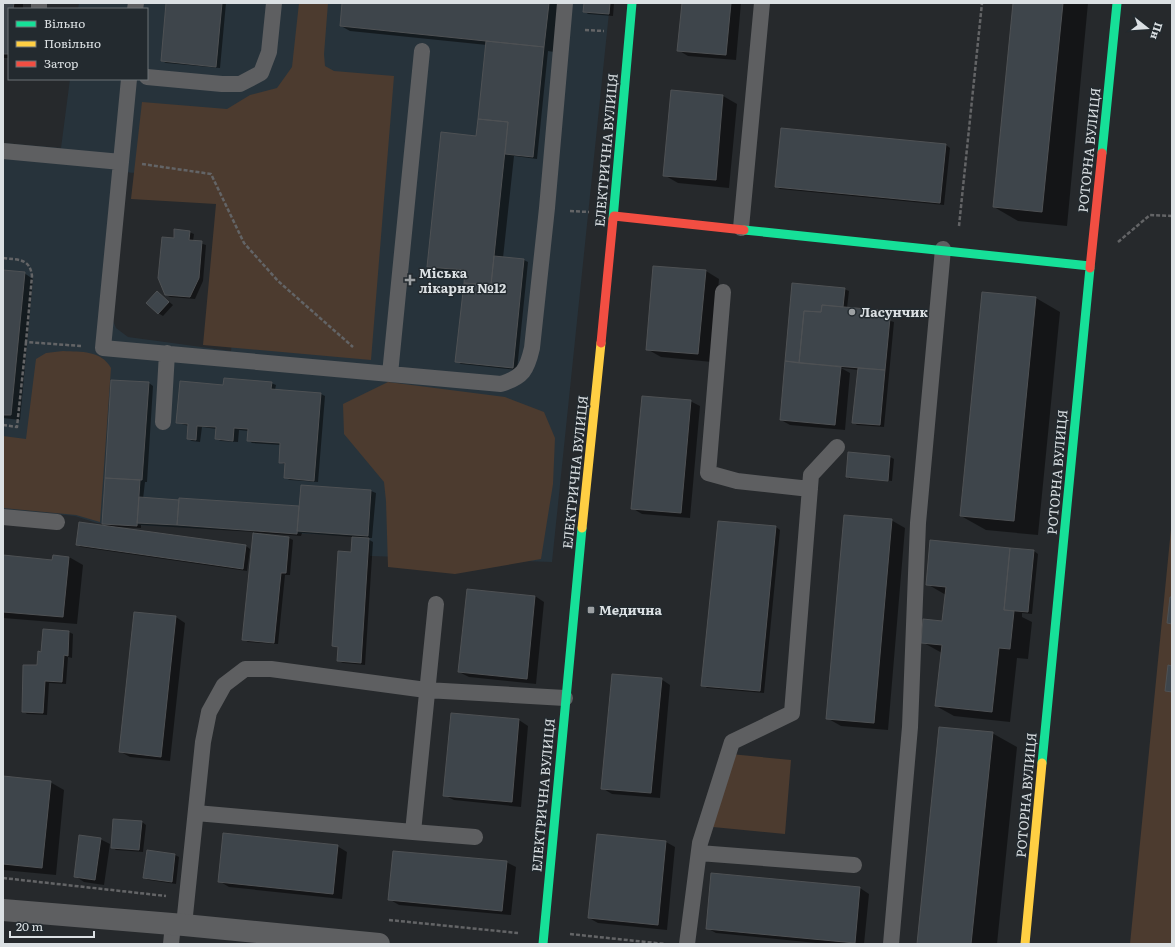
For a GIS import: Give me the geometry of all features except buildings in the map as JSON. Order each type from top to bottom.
[{"type":"street","name":"ЕЛЕКТРИЧНА ВУЛИЦЯ","points":[[543,940],[565,698],[614,216],[632,3]]},
{"type":"street","name":"РОТОРНА ВУЛИЦЯ","points":[[1025,944],[1090,266],[1117,3]]},
{"type":"street","points":[[614,216],[741,228],[1090,266]]},
{"type":"street","points":[[3,910],[176,931],[365,943]]},
{"type":"lane","points":[[148,76],[222,84],[240,84],[261,73],[269,52],[274,3]]},
{"type":"lane","points":[[129,80],[104,348],[501,384],[522,374],[529,362],[532,348],[547,208],[565,3]]},
{"type":"lane","points":[[741,228],[762,3]]},
{"type":"lane","points":[[386,373],[422,50]]},
{"type":"lane","points":[[3,151],[121,162]]},
{"type":"lane","points":[[891,944],[910,727],[918,523],[950,250]]},
{"type":"lane","points":[[723,292],[708,473],[737,481],[810,489]]},
{"type":"lane","points":[[163,422],[166,353]]},
{"type":"lane","points":[[687,944],[700,843],[732,742],[792,713],[811,475],[837,448]]},
{"type":"lane","points":[[3,517],[57,522]]},
{"type":"lane","points":[[413,832],[426,690],[436,604]]},
{"type":"lane","points":[[176,931],[196,813],[203,742],[209,712],[224,686],[244,669],[270,669],[426,690],[565,698]]},
{"type":"lane","points":[[196,813],[475,837]]},
{"type":"lane","points":[[699,853],[854,865]]},
{"type":"path","points":[[950,250],[982,3]]},
{"type":"path","points":[[563,28],[629,34]]},
{"type":"path","points":[[121,162],[211,174],[244,243],[278,281],[386,373]]},
{"type":"path","points":[[547,208],[614,216]]},
{"type":"path","points":[[1150,215],[1172,216]]},
{"type":"path","points":[[3,258],[26,262],[31,267],[32,276],[17,427],[3,425]]},
{"type":"path","points":[[26,342],[104,348]]},
{"type":"path","points":[[543,940],[565,933],[667,944]]},
{"type":"shaded area","name":"Міська лікарня №12","points":[[79,3],[610,3],[552,562],[370,556],[369,537],[97,523],[75,516],[3,509],[3,143],[61,148],[70,80],[148,80],[148,8],[78,8]],"holes":[[[124,172],[209,180],[241,246],[231,351],[128,337],[116,328],[110,314]]]},
{"type":"shaded area","points":[[299,3],[328,3],[324,54],[325,66],[334,71],[394,76],[371,360],[203,345],[216,204],[131,199],[142,102],[227,109],[250,95],[277,88],[292,67]]},
{"type":"shaded area","points":[[63,351],[83,352],[96,355],[107,362],[111,368],[100,522],[76,515],[3,508],[3,436],[26,439],[36,359],[46,353]]},
{"type":"shaded area","points":[[388,382],[505,397],[544,412],[555,438],[553,484],[541,559],[455,574],[388,567],[384,482],[344,434],[343,404]]},
{"type":"shaded area","points":[[1172,519],[1172,944],[1130,944]]},
{"type":"shaded area","points":[[720,753],[791,760],[785,834],[713,827]]},
{"type":"traffic: fast","points":[[613,219],[632,3]]},
{"type":"traffic: fast","points":[[1102,153],[1117,3]]},
{"type":"traffic: fast","points":[[744,230],[1090,266]]},
{"type":"traffic: fast","points":[[1042,763],[1090,268]]},
{"type":"traffic: fast","points":[[543,944],[582,528]]},
{"type":"traffic: slow","points":[[582,528],[601,343]]},
{"type":"traffic: slow","points":[[1025,944],[1042,763]]},
{"type":"traffic: jam","points":[[1090,268],[1102,153]]},
{"type":"traffic: jam","points":[[614,216],[744,230]]},
{"type":"traffic: jam","points":[[601,343],[613,219]]},
{"type":"place","name":"Міська лікарня №12","points":[[410,280]]},
{"type":"place","name":"Ласунчик","points":[[852,312]]},
{"type":"place","name":"Медична","points":[[591,610]]}]
